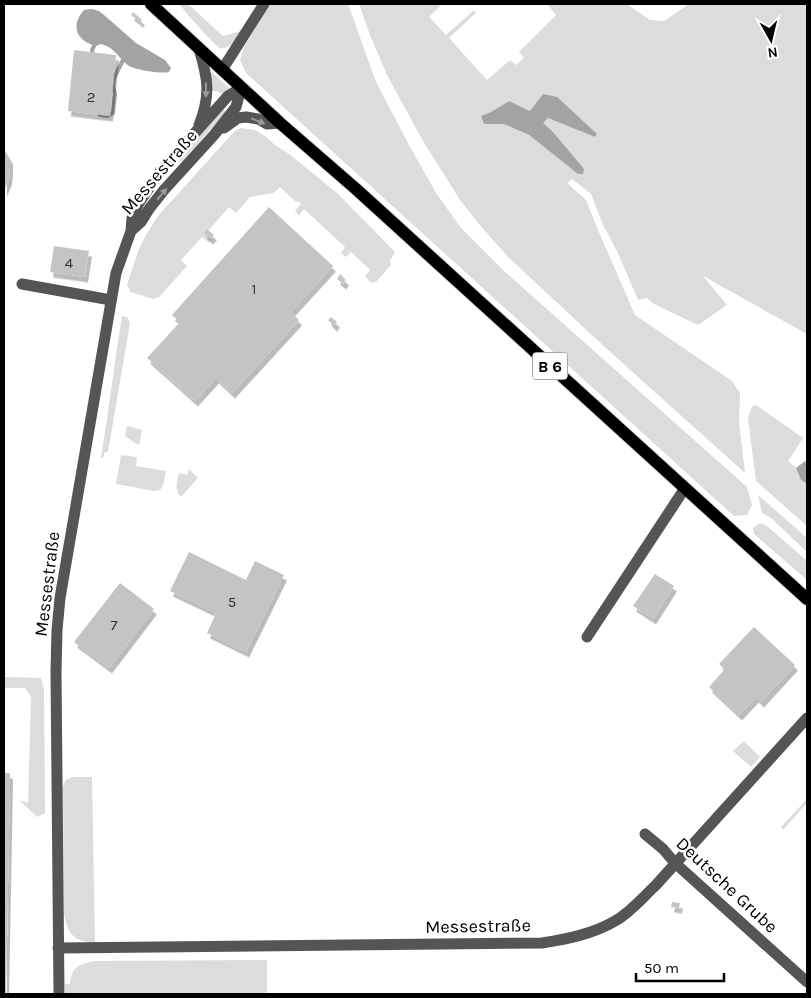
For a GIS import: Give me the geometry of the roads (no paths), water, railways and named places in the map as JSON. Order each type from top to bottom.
[{"type":"main road","name":"B 6","points":[[151,4],[241,88],[356,189],[807,599]]},
{"type":"street","points":[[222,70],[264,4]]},
{"type":"street","name":"Messestraße","points":[[196,131],[203,114],[207,94],[204,65],[199,49]]},
{"type":"street","name":"Messestraße","points":[[59,994],[56,672],[59,606],[116,273],[131,231],[132,218],[139,203],[160,172],[196,131],[228,96],[241,88]]},
{"type":"street","name":"Messestraße","points":[[131,231],[141,222],[164,190],[214,135],[236,107],[241,88]]},
{"type":"street","name":"Messestraße","points":[[214,135],[238,118],[258,119],[267,124],[280,123]]},
{"type":"street","points":[[22,284],[111,300]]},
{"type":"street","points":[[587,638],[685,488]]},
{"type":"street","name":"Messestraße","points":[[58,948],[542,942],[561,940],[597,930],[617,920],[640,901],[807,718]]},
{"type":"street","name":"Deutsche Grube","points":[[645,834],[663,849],[675,864],[807,982]]},
{"type":"waterway","points":[[93,56],[92,50],[94,46]]},
{"type":"waterway","points":[[97,111],[100,115],[107,116],[113,113],[114,78],[123,60]]}]
